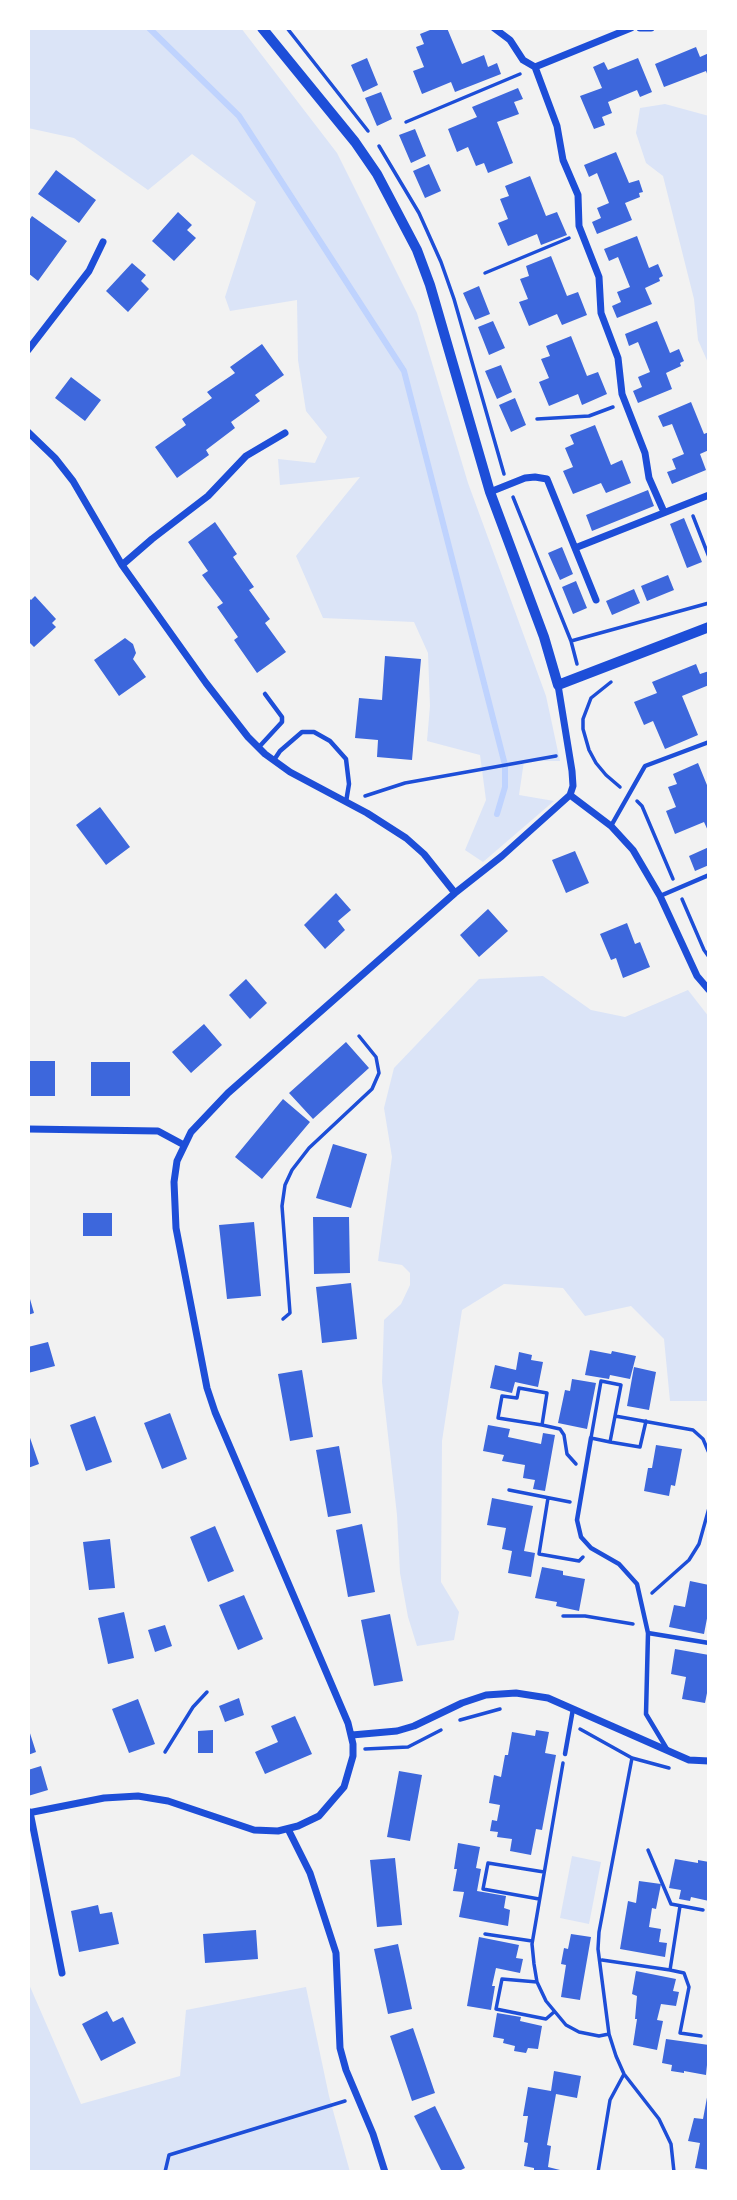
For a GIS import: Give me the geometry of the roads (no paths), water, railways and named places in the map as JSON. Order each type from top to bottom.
[{"type":"street","points":[[62,1973],[29,1812],[104,1798],[138,1796],[168,1801],[254,1829],[288,1829],[319,1816],[344,1787],[353,1756],[352,1735],[341,1704],[207,1388],[174,1218],[177,1161],[191,1132],[228,1093],[455,893],[502,856],[570,795],[573,786],[558,685],[544,637],[490,492],[430,285],[416,250],[377,174],[355,142],[262,28]]},
{"type":"street","points":[[494,28],[510,40],[523,60],[535,67],[557,126],[563,160],[578,195],[579,226],[599,277],[601,313],[618,358],[622,394],[645,453],[649,478],[664,512]]},
{"type":"street","points":[[535,67],[631,28]]},
{"type":"street","points":[[640,28],[651,28]]},
{"type":"street","points":[[28,350],[89,271],[103,243]]},
{"type":"street","points":[[28,432],[55,458],[73,481],[122,565],[248,737],[290,772],[406,838],[424,853],[455,893]]},
{"type":"street","points":[[122,565],[208,496],[246,456],[285,433]]},
{"type":"street","points":[[490,492],[525,478],[547,479],[597,600]]},
{"type":"street","points":[[575,548],[709,495]]},
{"type":"street","points":[[558,685],[709,627]]},
{"type":"street","points":[[570,795],[611,826],[633,849],[660,896],[696,975],[709,990]]},
{"type":"street","points":[[28,1129],[158,1131],[184,1145]]},
{"type":"street","points":[[352,1735],[397,1731],[485,1695],[516,1693],[543,1696],[690,1760],[709,1761]]},
{"type":"street","points":[[288,1829],[310,1873],[337,1953],[340,2048],[385,2172]]},
{"type":"lane","points":[[259,747],[282,722],[282,717],[265,694]]},
{"type":"lane","points":[[274,760],[280,751],[302,732],[314,732],[330,741],[346,759],[349,784],[346,802]]},
{"type":"lane","points":[[611,826],[645,766],[709,742]]},
{"type":"lane","points":[[660,896],[709,876]]},
{"type":"lane","points":[[591,1438],[579,1503],[578,1530],[591,1548],[619,1564],[637,1584],[648,1633],[646,1714],[667,1750]]},
{"type":"lane","points":[[648,1633],[709,1643]]},
{"type":"lane","points":[[565,1754],[573,1708]]},
{"type":"waterway","points":[[149,28],[239,116],[404,371],[505,765],[505,787],[497,814]]}]
